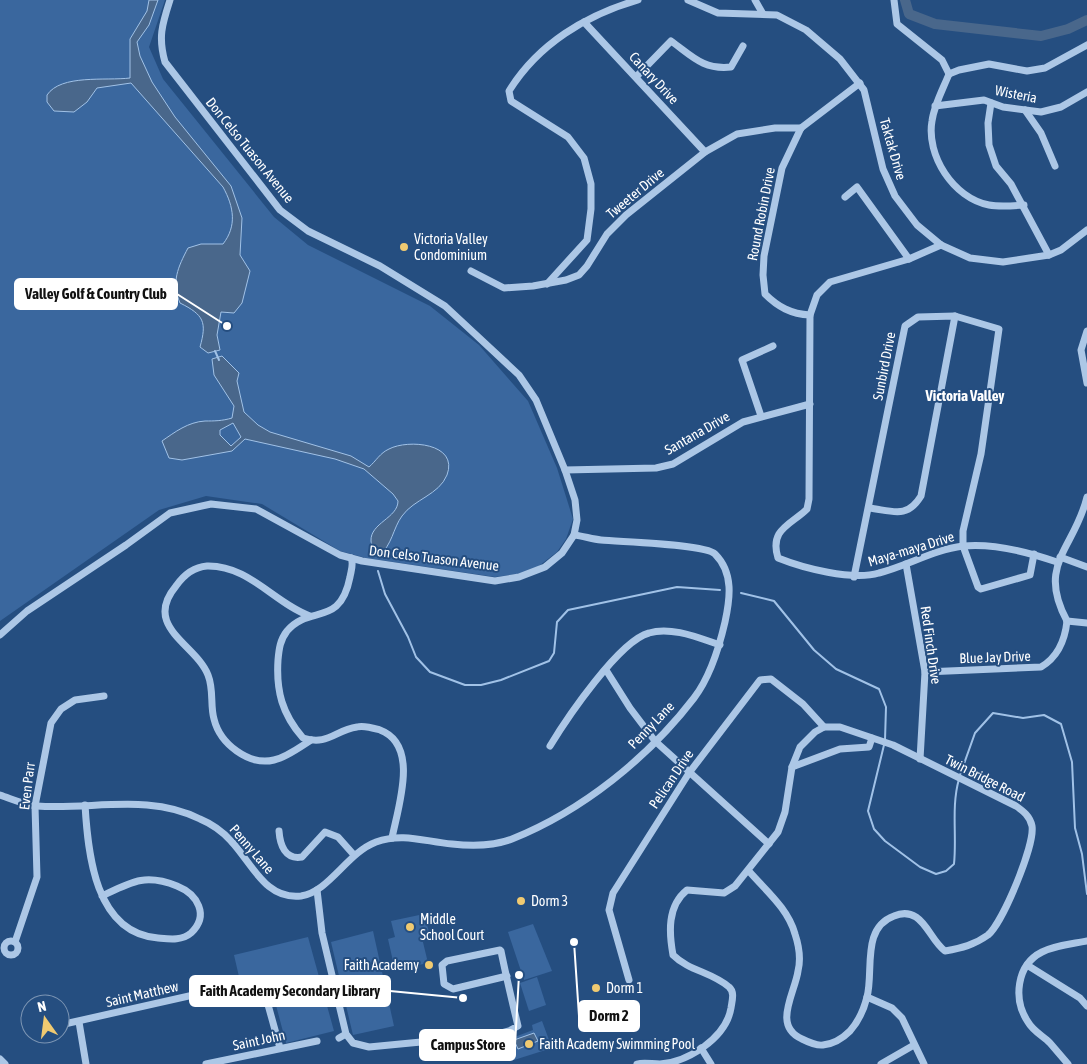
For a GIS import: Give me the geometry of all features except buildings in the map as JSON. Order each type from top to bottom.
[{"type":"street","name":"Don Celso Tuason Avenue","points":[[0,635],[27,612],[170,513],[212,504],[256,509],[340,555],[494,581],[519,577],[545,567],[562,553],[574,534],[577,520],[575,500],[565,470],[536,400],[519,375],[445,306],[380,266],[308,231],[280,210],[165,62],[161,48],[160,31],[170,0]]},
{"type":"street","points":[[547,284],[587,240],[591,209],[591,184],[584,158],[568,137],[511,101],[509,91],[518,77],[540,52],[561,35],[584,22],[638,0]]},
{"type":"street","name":"Taktak Drive","points":[[688,0],[718,13],[777,16],[806,30],[840,59],[864,90],[883,169],[895,196],[917,225],[942,245],[970,258],[1003,262],[1049,255],[1061,250],[1087,230]]},
{"type":"street","points":[[755,0],[763,14]]},
{"type":"street","points":[[894,0],[897,24],[942,60],[949,74]]},
{"type":"street","name":"Canary Drive","points":[[584,22],[705,152]]},
{"type":"street","points":[[636,77],[671,41],[706,66],[718,69],[731,68],[742,46]]},
{"type":"street","points":[[1024,205],[987,204],[968,195],[948,180],[936,157],[931,122],[936,106],[949,74],[989,64],[1027,71],[1046,68],[1087,45]]},
{"type":"street","name":"Round Robin Drive","points":[[810,315],[796,314],[776,305],[765,294],[763,275],[782,168],[801,128],[860,83]]},
{"type":"street","name":"Wisteria","points":[[936,106],[984,100],[1003,107],[1041,112],[1061,107],[1087,92]]},
{"type":"street","points":[[991,103],[988,123],[989,145],[996,166],[1011,184],[1024,205],[1049,255]]},
{"type":"street","points":[[1025,110],[1041,133],[1055,166]]},
{"type":"street","points":[[778,128],[788,133],[794,141]]},
{"type":"street","name":"Tweeter Drive","points":[[471,271],[504,288],[547,284],[579,275],[587,266],[607,234],[626,216],[705,152],[737,134],[778,128],[801,128]]},
{"type":"street","points":[[845,197],[857,187],[909,259]]},
{"type":"street","points":[[810,315],[817,295],[830,282],[909,259],[942,245]]},
{"type":"street","name":"Maya-maya Drive","points":[[810,315],[810,482],[808,509],[784,526],[777,538],[775,548],[778,558],[854,577],[878,574],[933,554],[963,546],[998,548],[1034,554],[1087,567]]},
{"type":"street","points":[[869,508],[905,512],[913,509],[920,496],[955,316]]},
{"type":"street","name":"Sunbird Drive","points":[[854,577],[905,326],[918,317],[955,316],[999,329],[981,454],[964,531],[963,546]]},
{"type":"street","points":[[1087,331],[1081,350],[1087,383]]},
{"type":"street","points":[[761,416],[742,360],[773,346]]},
{"type":"street","name":"Santana Drive","points":[[565,470],[656,468],[673,464],[725,431],[761,416],[810,404]]},
{"type":"street","points":[[1087,499],[1080,522],[1058,560],[1055,586],[1059,606],[1067,621],[1087,623]]},
{"type":"street","name":"Penny Lane","points":[[0,795],[35,806],[143,803],[173,808],[200,818],[219,830],[233,843],[264,884],[274,891],[290,896],[300,896],[318,890],[354,855],[376,842],[392,838],[422,838],[451,844],[488,844],[511,840],[548,822],[606,785],[655,741],[695,697],[720,645],[729,604],[730,590],[723,564],[713,552],[696,547],[598,540],[574,534]]},
{"type":"street","points":[[963,546],[978,587],[981,589],[1030,575],[1034,554]]},
{"type":"street","points":[[351,558],[353,564],[344,596],[328,613],[310,616],[295,624],[282,640],[278,680],[279,697],[284,712],[303,738],[311,740],[331,738],[357,727],[371,727],[392,736],[400,747],[404,765],[401,801],[392,838]]},
{"type":"street","name":"Red Finch Drive","points":[[906,564],[925,672],[920,760]]},
{"type":"street","points":[[310,616],[295,610],[264,587],[235,570],[206,566],[195,569],[178,582],[167,601],[166,611],[167,623],[172,632],[207,672],[212,686],[213,717],[218,731],[236,750],[249,758],[259,761],[274,760],[311,740]]},
{"type":"street","name":"Blue Jay Drive","points":[[925,672],[1041,667],[1051,662],[1062,645],[1066,637],[1067,621]]},
{"type":"street","points":[[550,746],[613,658],[631,641],[650,632],[670,632],[696,637],[720,645]]},
{"type":"street","points":[[606,670],[630,708],[655,741],[769,844]]},
{"type":"street","name":"Pelican Drive","points":[[628,980],[609,910],[612,893],[689,773],[760,680],[772,679],[802,704],[824,727]]},
{"type":"street","name":"Even Parr","points":[[15,942],[37,877],[35,806],[47,733],[55,715],[75,700],[104,696]]},
{"type":"street","points":[[637,1064],[660,1064],[681,1059],[701,1048],[716,1035],[730,1015],[733,996],[730,988],[712,977],[689,968],[673,955],[670,938],[671,916],[680,896],[687,890],[724,893],[735,886],[748,870],[778,832],[785,812],[792,767],[800,747],[815,732],[824,727]]},
{"type":"street","name":"Twin Bridge Road","points":[[748,870],[782,908],[795,932],[799,952],[799,971],[786,1012],[788,1025],[795,1036],[822,1045],[832,1043],[845,1035],[857,1023],[867,997],[871,946],[876,931],[887,919],[903,913],[916,917],[937,945],[945,951],[973,945],[989,933],[1010,903],[1031,837],[1032,824],[1024,811],[920,760],[894,745],[840,727],[824,727]]},
{"type":"street","points":[[792,767],[844,748],[865,749],[869,747],[873,738]]},
{"type":"street","points":[[84,805],[92,866],[102,896],[114,915],[131,930],[155,938],[177,939],[190,934],[200,921],[199,906],[190,891],[167,882],[148,878],[138,880],[102,896]]},
{"type":"street","name":"Penny Lane","points":[[279,831],[280,843],[284,851],[294,857],[302,857],[325,832],[338,837],[354,855]]},
{"type":"street","points":[[318,890],[322,933],[343,1036],[353,1043],[369,1047],[509,1031],[518,1026],[501,951],[498,949],[447,961],[442,964],[444,984],[453,989],[506,976]]},
{"type":"street","points":[[1068,1064],[1029,1024],[1020,1010],[1018,996],[1021,978],[1027,965],[1040,953],[1057,947],[1087,941]]},
{"type":"street","points":[[1027,965],[1080,998],[1087,1006]]},
{"type":"street","name":"Saint Matthew","points":[[70,1023],[260,980],[280,1048]]},
{"type":"street","points":[[867,997],[892,1008],[902,1018],[924,1064]]},
{"type":"street","points":[[79,1022],[86,1064]]},
{"type":"street","name":"Saint John","points":[[206,1064],[317,1041]]},
{"type":"street","points":[[880,1064],[914,1045]]},
{"type":"street","points":[[701,1048],[711,1064]]},
{"type":"street","points":[[0,1059],[5,1064]]},
{"type":"shaded area","points":[[0,0],[165,0],[149,47],[163,79],[274,217],[308,245],[430,306],[479,345],[528,401],[557,468],[573,519],[566,539],[557,552],[531,572],[495,577],[366,558],[340,551],[262,504],[206,496],[159,510],[0,621]]},
{"type":"shaded area","points":[[149,0],[158,0],[149,25],[137,42],[140,56],[152,82],[175,117],[231,186],[242,218],[240,255],[250,271],[242,303],[234,313],[221,312],[217,335],[220,350],[208,353],[200,347],[203,331],[202,320],[194,311],[180,303],[177,295],[176,281],[181,262],[188,248],[201,244],[223,244],[227,237],[232,223],[232,209],[223,187],[131,83],[97,88],[87,102],[74,112],[54,111],[47,102],[47,95],[54,88],[62,84],[73,81],[130,78],[130,39],[147,11]]},
{"type":"shaded area","points":[[222,356],[239,373],[237,381],[244,412],[258,425],[270,432],[351,456],[369,467],[383,453],[397,446],[419,444],[430,446],[446,456],[449,464],[447,475],[438,487],[407,510],[399,521],[387,547],[379,555],[371,543],[372,535],[379,525],[394,512],[398,501],[393,494],[364,469],[335,459],[245,439],[232,451],[182,460],[169,458],[162,441],[177,431],[187,425],[199,422],[232,418],[234,406],[214,375],[212,359]],"holes":[[[233,423],[241,437],[231,446],[220,435],[220,430]]]},
{"type":"shaded area","points":[[424,914],[429,932],[421,934],[428,963],[395,970],[388,939],[395,937],[391,921]]},
{"type":"shaded area","points":[[533,924],[552,971],[524,980],[508,932]]},
{"type":"shaded area","points":[[373,931],[394,1026],[353,1035],[331,942]]},
{"type":"shaded area","points":[[308,937],[334,1031],[286,1043],[268,975],[240,981],[234,955]]},
{"type":"shaded area","points":[[537,977],[546,1005],[529,1011],[520,983]]},
{"type":"shaded area","name":"Faith Academy Swimming Pool","points":[[542,1021],[552,1048],[514,1060],[507,1040],[533,1030],[532,1025]]},
{"type":"shaded area","points":[[534,1033],[538,1041],[518,1049],[514,1040]]},
{"type":"waterway","points":[[905,0],[909,14],[935,24],[1041,36],[1068,29],[1087,20]]},
{"type":"waterway","points":[[215,351],[219,360]]},
{"type":"waterway","points":[[378,571],[385,594],[408,637],[416,657],[430,672],[465,685],[481,685],[501,680],[549,661],[554,653],[557,622],[568,610],[677,587],[720,590]]},
{"type":"waterway","points":[[741,593],[774,601],[814,650],[836,669],[879,689],[886,707],[885,740]]},
{"type":"waterway","points":[[960,775],[975,733],[993,713],[1023,718],[1044,715],[1061,724],[1072,762],[1075,828],[1082,854],[1087,894]]},
{"type":"waterway","points":[[884,745],[868,811],[874,829],[885,841],[920,867],[936,874],[946,871],[954,864],[955,800],[959,779]]},
{"type":"place","name":"Victoria Valley Condominium","points":[[404,247]]},
{"type":"place","name":"Valley Golf & Country Club","points":[[227,326]]},
{"type":"place","name":"Dorm 3","points":[[521,901]]},
{"type":"place","name":"Middle School Court","points":[[410,927]]},
{"type":"place","name":"Dorm 2","points":[[574,942]]},
{"type":"place","name":"Faith Academy","points":[[429,965]]},
{"type":"place","name":"Campus Store","points":[[519,975]]},
{"type":"place","name":"Dorm 1","points":[[596,988]]},
{"type":"place","name":"Faith Academy Secondary Library","points":[[463,998]]},
{"type":"place","name":"Faith Academy Swimming Pool","points":[[529,1044]]},
{"type":"district","name":"Victoria Valley","points":[[965,395]]}]
